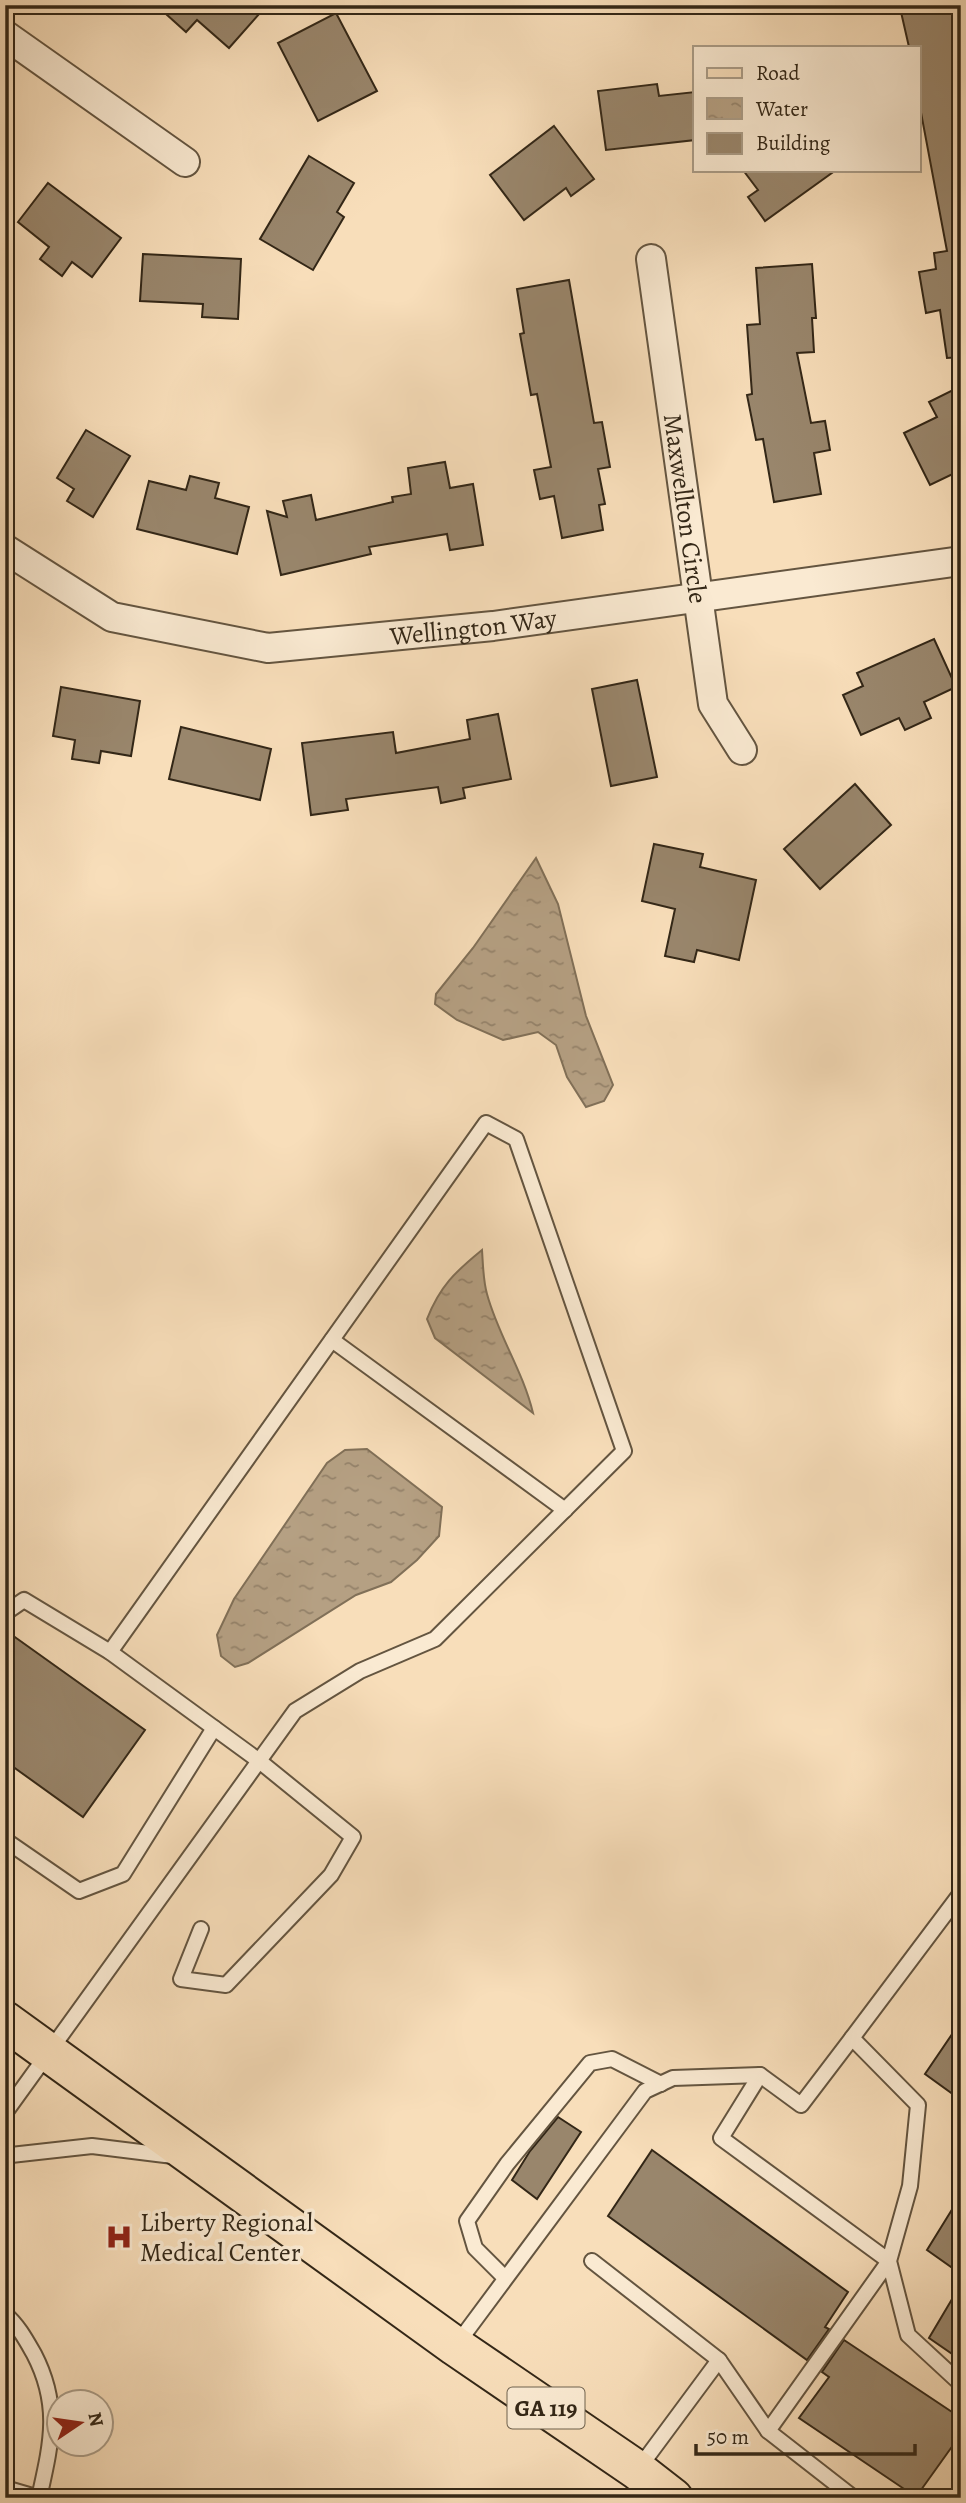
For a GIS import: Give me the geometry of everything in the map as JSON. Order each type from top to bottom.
[{"type":"main road","name":"GA 119","points":[[5,2021],[455,2346],[638,2470],[673,2498]]},
{"type":"street","points":[[5,34],[185,163]]},
{"type":"street","name":"Maxwellton Circle","points":[[651,259],[696,598],[713,704],[742,750]]},
{"type":"street","name":"Wellington Way","points":[[5,549],[112,617],[268,648],[493,626],[961,561]]},
{"type":"lane","points":[[5,2113],[295,1711],[360,1671],[435,1639],[624,1451],[516,1139],[486,1123],[110,1652]]},
{"type":"lane","points":[[332,1340],[565,1510]]},
{"type":"lane","points":[[5,1613],[24,1600],[110,1652],[258,1760],[353,1837],[331,1875],[226,1985],[181,1979],[201,1928]]},
{"type":"lane","points":[[5,1840],[79,1891],[122,1874],[214,1728]]},
{"type":"lane","points":[[455,2346],[645,2091],[673,2078],[760,2076],[801,2105],[961,1893]]},
{"type":"lane","points":[[768,2431],[889,2261],[911,2186],[918,2105],[852,2038]]},
{"type":"lane","points":[[505,2278],[475,2248],[467,2221],[507,2164],[590,2063],[612,2059],[661,2084]]},
{"type":"lane","points":[[760,2076],[722,2138],[889,2261],[908,2336],[961,2384]]},
{"type":"lane","points":[[5,2158],[11,2155],[92,2146],[199,2160]]},
{"type":"lane","points":[[592,2261],[719,2360],[768,2431],[854,2498]]},
{"type":"lane","points":[[5,2314],[27,2341],[42,2370],[51,2403],[51,2444],[39,2498],[5,2488]]},
{"type":"lane","points":[[638,2470],[719,2360]]},
{"type":"water","points":[[536,858],[558,904],[586,1016],[613,1085],[604,1101],[586,1107],[567,1077],[556,1045],[538,1032],[503,1040],[457,1020],[435,1004],[436,994],[473,948]]},
{"type":"water","points":[[482,1250],[487,1294],[533,1413],[435,1338],[427,1319],[449,1280]]},
{"type":"water","points":[[367,1449],[442,1507],[439,1536],[417,1560],[391,1582],[356,1595],[248,1663],[235,1667],[221,1656],[217,1635],[234,1599],[327,1463],[345,1450]]},
{"type":"building","points":[[156,5],[267,5],[229,48],[197,20],[186,32]]},
{"type":"building","points":[[931,5],[952,5],[961,47],[961,357],[947,358],[940,310],[926,313],[919,272],[936,269],[934,253],[947,251],[920,107],[920,46],[909,46],[901,12]]},
{"type":"building","points":[[336,13],[377,91],[318,121],[278,43]]},
{"type":"building","points":[[657,84],[659,96],[693,92],[693,140],[606,150],[598,91]]},
{"type":"building","points":[[554,126],[594,179],[571,196],[566,188],[524,220],[490,175]]},
{"type":"building","points":[[309,156],[354,183],[337,212],[344,217],[313,270],[260,239]]},
{"type":"building","points":[[744,172],[833,172],[765,221],[748,197],[758,190]]},
{"type":"building","points":[[48,183],[121,238],[92,277],[72,262],[62,276],[40,259],[49,247],[18,222]]},
{"type":"building","points":[[143,254],[241,259],[238,319],[202,317],[203,304],[140,301]]},
{"type":"building","points":[[812,264],[816,318],[812,318],[814,352],[797,353],[811,423],[825,421],[830,450],[814,453],[821,494],[774,502],[763,439],[756,440],[747,395],[752,394],[747,325],[760,324],[756,268]]},
{"type":"building","points":[[569,280],[594,423],[602,422],[610,467],[598,469],[605,504],[599,505],[603,530],[562,538],[554,496],[540,499],[534,470],[551,467],[537,394],[531,395],[520,334],[524,333],[517,289]]},
{"type":"building","points":[[961,386],[961,470],[930,485],[904,433],[937,417],[929,402]]},
{"type":"building","points":[[86,430],[130,456],[93,517],[67,501],[74,489],[57,478]]},
{"type":"building","points":[[445,462],[450,488],[473,484],[483,545],[450,550],[447,534],[369,547],[371,554],[281,575],[267,511],[287,517],[283,501],[311,495],[316,520],[393,502],[392,497],[411,494],[408,468]]},
{"type":"building","points":[[190,476],[219,483],[215,498],[249,507],[237,554],[137,529],[149,481],[186,490]]},
{"type":"building","points":[[934,639],[956,687],[924,702],[931,718],[905,730],[899,718],[861,735],[843,695],[863,686],[857,673]]},
{"type":"building","points":[[637,680],[657,777],[611,786],[592,689]]},
{"type":"building","points":[[61,687],[140,701],[131,756],[101,751],[99,763],[72,759],[75,740],[53,736]]},
{"type":"building","points":[[498,714],[511,779],[463,788],[465,798],[441,803],[438,787],[346,799],[348,810],[311,815],[302,743],[393,732],[396,753],[470,739],[467,720]]},
{"type":"building","points":[[181,727],[271,749],[260,800],[169,779]]},
{"type":"building","points":[[855,784],[891,825],[820,889],[784,849]]},
{"type":"building","points":[[654,844],[703,854],[700,867],[756,880],[739,960],[697,950],[694,962],[665,956],[675,909],[642,901]]},
{"type":"building","points":[[5,1630],[145,1730],[83,1817],[5,1761]]},
{"type":"building","points":[[961,2021],[961,2100],[925,2074]]},
{"type":"building","points":[[558,2117],[581,2132],[537,2199],[512,2180],[530,2151]]},
{"type":"building","points":[[652,2150],[848,2292],[825,2327],[829,2329],[807,2360],[608,2216]]},
{"type":"building","points":[[961,2195],[961,2274],[927,2250]]},
{"type":"building","points":[[961,2284],[961,2360],[929,2338]]},
{"type":"building","points":[[844,2340],[961,2418],[961,2434],[916,2497],[799,2418],[829,2377],[822,2372]]},
{"type":"place","name":"Liberty Regional Medical Center","points":[[119,2237]]}]
